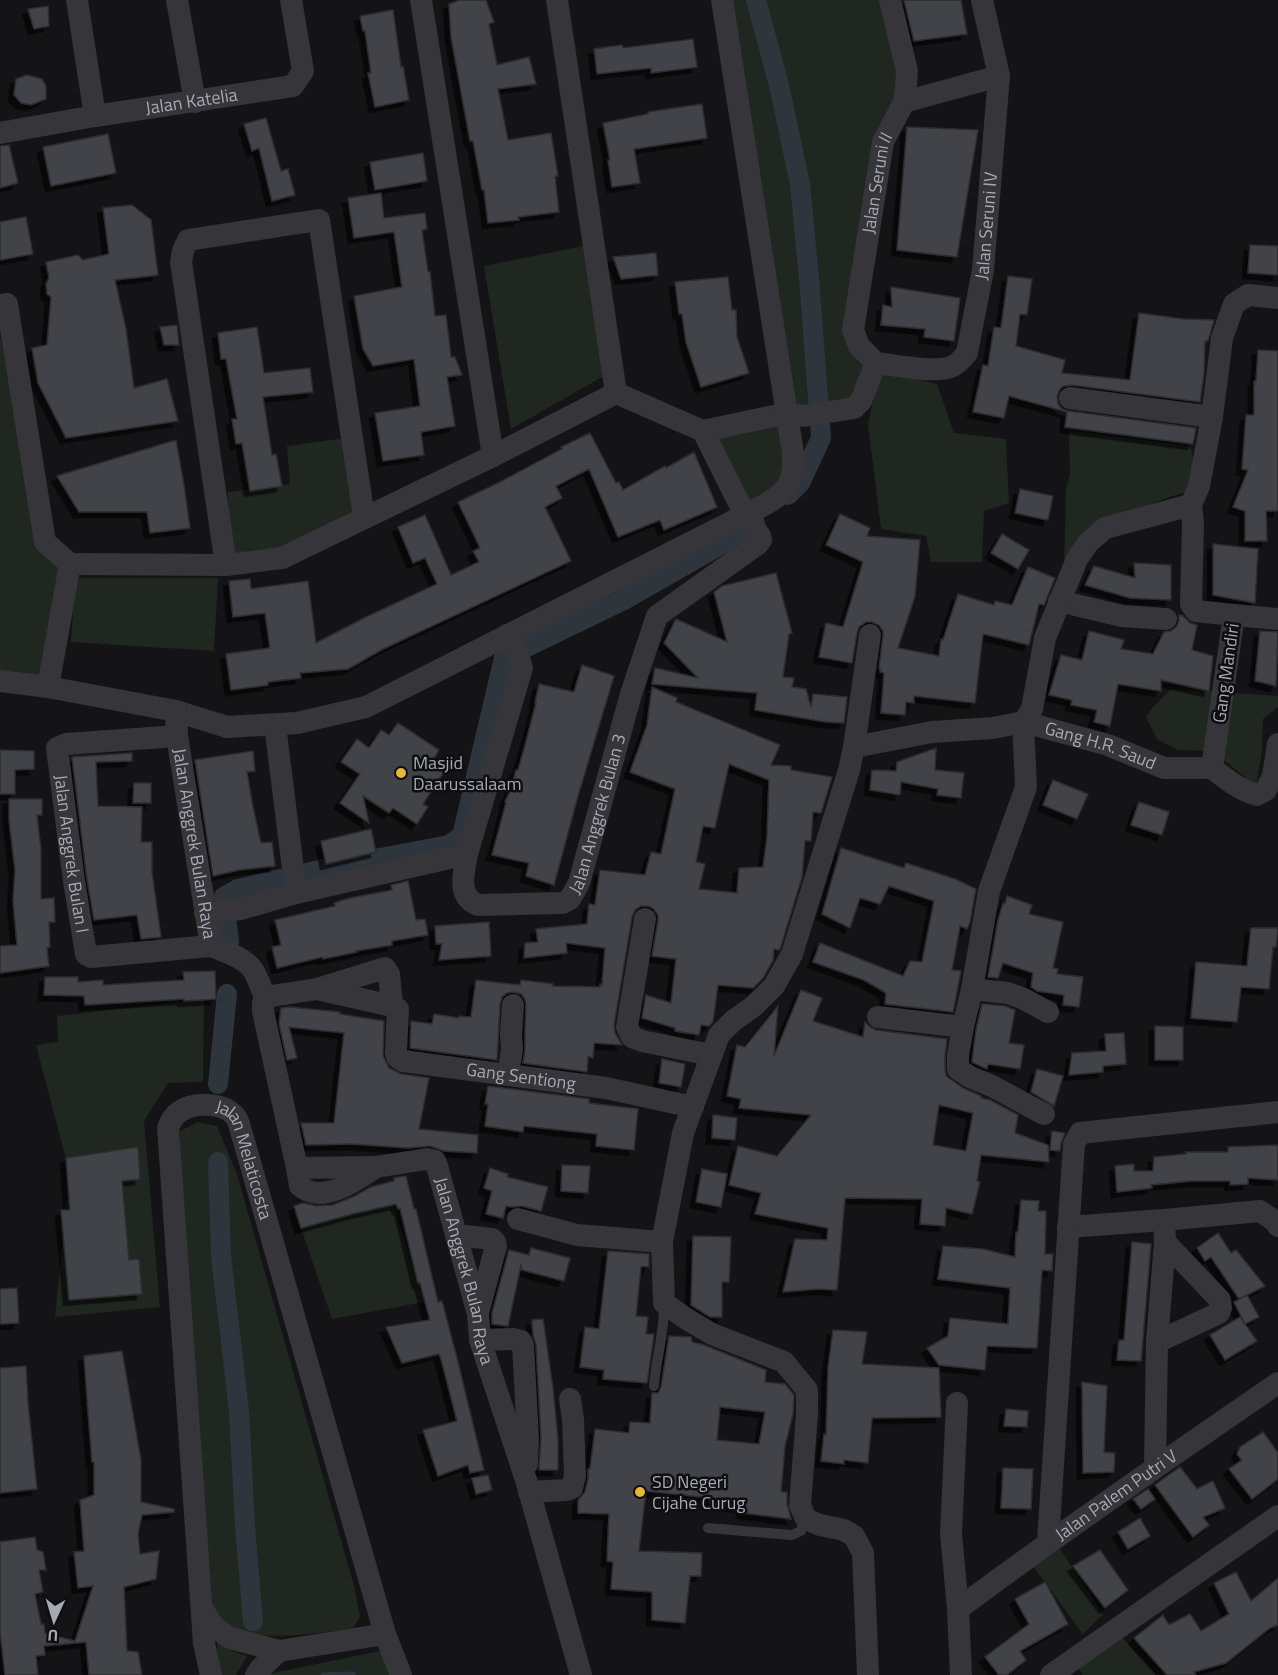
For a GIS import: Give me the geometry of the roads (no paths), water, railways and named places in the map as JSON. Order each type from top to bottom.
[{"type":"street","points":[[77,0],[95,116]]},
{"type":"street","points":[[177,0],[195,102]]},
{"type":"street","name":"Jalan Katelia","points":[[0,133],[293,86],[303,71],[291,0]]},
{"type":"street","points":[[421,0],[493,456]]},
{"type":"street","points":[[557,0],[616,393]]},
{"type":"street","points":[[0,681],[48,687],[176,711],[227,727],[297,723],[366,707],[512,644],[776,497],[790,482],[799,414],[722,0]]},
{"type":"street","name":"Jalan Seruni II","points":[[876,363],[859,346],[853,330],[883,142],[904,102],[907,71],[890,0]]},
{"type":"street","name":"Jalan Seruni IV","points":[[876,363],[937,369],[952,367],[967,353],[983,270],[999,76],[982,0]]},
{"type":"street","points":[[904,102],[999,76]]},
{"type":"street","points":[[226,565],[181,262],[188,240],[319,220],[364,517]]},
{"type":"street","points":[[1044,1114],[958,1069],[958,1055],[989,891],[1026,787],[1024,723],[1032,709],[1045,638],[1077,560],[1088,543],[1105,528],[1191,506],[1199,486],[1212,417],[1222,338],[1234,304],[1248,295],[1278,298]]},
{"type":"street","points":[[0,305],[7,304],[45,542],[70,564],[226,565],[282,558],[493,456],[616,393]]},
{"type":"street","points":[[616,393],[703,431],[799,414],[854,408],[861,401],[876,363]]},
{"type":"street","points":[[1070,398],[1212,417]]},
{"type":"street","name":"Jalan Anggrek Bulan 3","points":[[512,644],[522,668],[467,854],[462,883],[469,902],[478,905],[563,903],[570,899],[579,883],[631,694],[657,616],[761,540],[745,515],[703,431]]},
{"type":"street","name":"Gang Mandiri","points":[[1191,506],[1193,523],[1191,604],[1196,611],[1234,615],[1212,768]]},
{"type":"street","points":[[48,687],[70,564]]},
{"type":"street","points":[[1059,601],[1122,616],[1166,619]]},
{"type":"street","points":[[1234,615],[1278,619]]},
{"type":"street","points":[[867,1675],[862,1553],[854,1536],[844,1530],[819,1525],[806,1519],[800,1505],[807,1390],[784,1362],[712,1334],[664,1303],[662,1242],[683,1133],[719,1035],[774,986],[792,954],[849,770],[870,635]]},
{"type":"street","name":"Jalan Anggrek Bulan Raya","points":[[176,711],[177,735],[210,913],[211,946],[248,965],[266,997],[263,1011],[297,1168],[376,1167],[427,1159],[435,1161],[478,1314],[480,1340],[528,1486],[581,1675]]},
{"type":"street","points":[[854,747],[932,732],[993,728],[1024,723]]},
{"type":"street","name":"Gang H.R. Saud","points":[[1024,723],[1108,745],[1164,768],[1212,768]]},
{"type":"street","points":[[275,725],[294,882]]},
{"type":"street","name":"Jalan Anggrek Bulan I","points":[[177,735],[66,744],[57,748],[74,881],[86,954],[91,957],[211,946]]},
{"type":"street","points":[[1212,768],[1246,792],[1257,795],[1266,790],[1273,777],[1278,744]]},
{"type":"street","points":[[210,913],[241,909],[294,882],[467,854]]},
{"type":"street","points":[[645,918],[627,1027],[632,1037],[642,1041],[711,1055]]},
{"type":"street","points":[[266,997],[317,990],[385,968],[389,974],[395,1007],[317,990]]},
{"type":"street","points":[[972,989],[1008,993],[1048,1012]]},
{"type":"street","points":[[508,1075],[512,1049],[513,1005]]},
{"type":"street","name":"Gang Sentiong","points":[[395,1007],[397,1057],[403,1060],[606,1088],[693,1107]]},
{"type":"street","points":[[878,1017],[963,1027]]},
{"type":"street","name":"Jalan Melaticosta","points":[[211,1675],[204,1643],[168,1128],[172,1118],[180,1111],[199,1105],[222,1107],[235,1115],[239,1124],[385,1634],[401,1675]]},
{"type":"street","points":[[1048,1542],[1074,1144],[1080,1133],[1278,1112]]},
{"type":"street","points":[[1068,1227],[1164,1231],[1260,1211],[1278,1226]]},
{"type":"street","points":[[518,1219],[577,1234],[662,1242]]},
{"type":"street","points":[[1157,1342],[1219,1313],[1221,1308],[1220,1300],[1164,1231]]},
{"type":"street","points":[[1155,1466],[1157,1342],[1164,1231]]},
{"type":"street","points":[[456,1235],[492,1239],[495,1242],[496,1246],[478,1314]]},
{"type":"street","points":[[480,1340],[514,1339],[521,1341],[523,1345],[528,1486],[566,1490],[572,1488],[574,1484],[573,1419],[570,1399]]},
{"type":"street","name":"Jalan Palem Putri V","points":[[958,1610],[1155,1466],[1278,1383]]},
{"type":"street","points":[[957,1403],[951,1534],[961,1675]]},
{"type":"street","points":[[1051,1675],[1278,1516]]},
{"type":"street","points":[[202,1608],[213,1626],[230,1638],[279,1651],[385,1634]]},
{"type":"street","points":[[256,1675],[260,1668],[279,1651]]},
{"type":"lane","points":[[654,1386],[664,1322],[664,1303]]},
{"type":"lane","points":[[708,1528],[792,1535],[801,1531],[806,1519]]},
{"type":"waterway","points":[[756,0],[779,85],[800,184],[821,438],[800,483],[788,495]]},
{"type":"waterway","points":[[229,942],[224,897],[238,889],[332,867],[449,845],[462,836],[504,658],[624,600],[755,523]]},
{"type":"waterway","points":[[218,1084],[227,994]]},
{"type":"waterway","points":[[218,1162],[221,1256],[239,1411],[253,1621]]},
{"type":"waterway","points":[[323,1675],[354,1675]]},
{"type":"place","name":"Masjid Daarussalaam","points":[[401,773]]},
{"type":"place","name":"SD Negeri Cijahe Curug","points":[[640,1492]]}]
